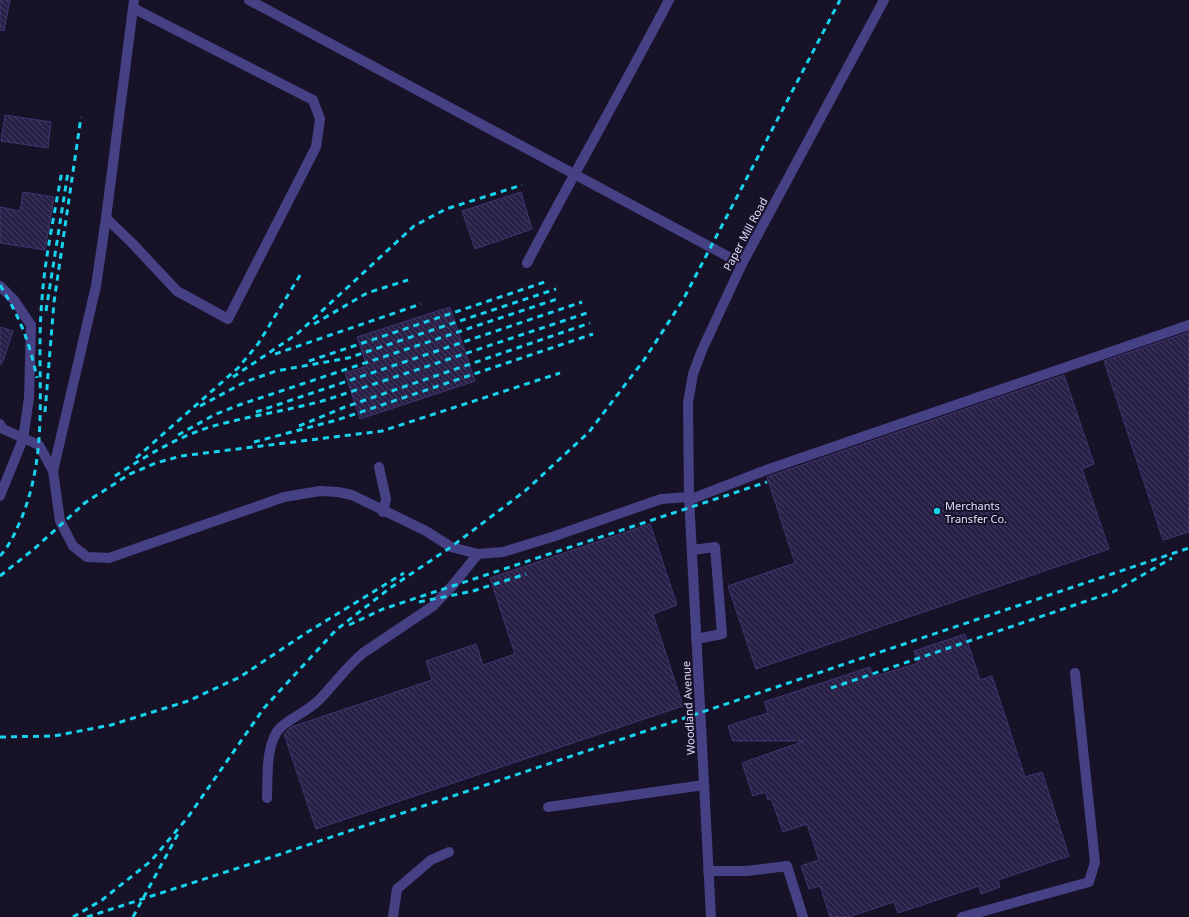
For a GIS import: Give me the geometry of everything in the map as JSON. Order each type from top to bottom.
[{"type":"street","points":[[249,0],[742,264]]},
{"type":"street","points":[[526,263],[574,174],[607,117],[669,0]]},
{"type":"street","name":"Paper Mill Road","points":[[689,498],[688,403],[693,374],[702,350],[742,264],[884,0]]},
{"type":"street","points":[[53,471],[96,286],[133,4],[313,100],[320,119],[316,147],[228,319],[177,291],[132,243],[106,218]]},
{"type":"street","points":[[0,286],[14,300],[31,325],[29,398],[23,439],[0,496]]},
{"type":"street","points":[[1,427],[23,439],[39,445],[53,471],[61,524],[73,546],[87,557],[95,559],[109,558],[284,497],[320,491],[338,492],[352,495],[383,512],[426,531],[451,547],[478,554],[510,550],[552,538],[661,499],[689,498],[766,470],[1189,325]]},
{"type":"street","points":[[379,466],[386,499],[383,512]]},
{"type":"street","name":"Woodland Avenue","points":[[689,498],[711,917]]},
{"type":"street","points":[[692,550],[714,547],[722,634],[696,639]]},
{"type":"street","points":[[267,798],[268,765],[271,748],[275,735],[280,728],[317,702],[363,653],[433,606],[452,586],[478,554]]},
{"type":"street","points":[[962,917],[1089,882],[1095,862],[1075,674]]},
{"type":"street","points":[[548,807],[704,785]]},
{"type":"street","points":[[394,917],[397,889],[432,860],[449,852]]},
{"type":"street","points":[[708,871],[747,871],[787,866],[803,917]]},
{"type":"building","points":[[0,0],[10,0],[4,31],[0,30]]},
{"type":"building","points":[[5,115],[51,122],[48,148],[1,141]]},
{"type":"building","points":[[23,192],[54,197],[45,250],[0,243],[0,207],[20,211]]},
{"type":"building","points":[[521,192],[532,229],[475,249],[462,211]]},
{"type":"building","points":[[450,307],[475,381],[360,419],[345,373],[367,366],[357,337]]},
{"type":"building","points":[[0,327],[13,331],[2,364],[0,364]]},
{"type":"building","points":[[1189,332],[1189,532],[1163,540],[1104,361]]},
{"type":"building","name":"Merchants Transfer Co.","points":[[1064,375],[1094,464],[1082,469],[1109,549],[756,669],[728,586],[795,563],[767,477]]},
{"type":"building","points":[[650,524],[677,605],[653,614],[683,706],[316,829],[284,734],[291,727],[432,680],[426,661],[476,644],[483,665],[515,654],[490,578]]},
{"type":"building","points":[[965,634],[980,680],[992,676],[1025,777],[1042,772],[1069,856],[998,880],[1000,887],[981,894],[979,886],[898,913],[894,902],[849,917],[830,917],[820,886],[809,889],[801,866],[819,860],[807,824],[783,832],[771,798],[768,800],[765,792],[753,796],[742,763],[804,741],[733,741],[728,726],[768,713],[764,702],[870,667],[873,677],[918,663],[914,651]]},
{"type":"railway","points":[[73,917],[102,900],[151,861],[188,817],[264,708],[336,630],[390,588],[451,547],[525,491],[589,432],[644,360],[683,300],[840,0]]},
{"type":"railway","points":[[45,412],[54,302],[81,117]]},
{"type":"railway","points":[[0,556],[10,543],[22,517],[31,490],[36,463],[39,436],[40,327],[43,283],[62,170]]},
{"type":"railway","points":[[46,311],[68,172]]},
{"type":"railway","points":[[233,377],[297,334],[414,226],[446,209],[522,185]]},
{"type":"railway","points":[[136,458],[238,368],[258,344],[302,272]]},
{"type":"railway","points":[[314,324],[367,293],[408,280]]},
{"type":"railway","points":[[309,361],[548,281]]},
{"type":"railway","points":[[0,285],[23,330],[31,352],[37,378]]},
{"type":"railway","points":[[200,406],[245,382],[276,371],[348,358],[556,289]]},
{"type":"railway","points":[[178,435],[214,415],[239,405],[560,298]]},
{"type":"railway","points":[[256,412],[582,302]]},
{"type":"railway","points":[[275,354],[421,304]]},
{"type":"railway","points":[[115,476],[168,445],[210,427],[329,399],[587,313]]},
{"type":"railway","points":[[299,426],[345,407],[590,323]]},
{"type":"railway","points":[[254,442],[337,420],[593,334]]},
{"type":"railway","points":[[83,504],[130,474],[156,463],[181,456],[382,431],[560,373]]},
{"type":"railway","points":[[349,625],[383,609],[767,482]]},
{"type":"railway","points":[[0,576],[34,549],[86,502]]},
{"type":"railway","points":[[87,917],[272,857],[1189,548]]},
{"type":"railway","points":[[831,688],[1113,592],[1172,558]]},
{"type":"railway","points":[[0,737],[54,736],[111,725],[188,701],[240,677],[306,633],[404,573]]},
{"type":"railway","points":[[419,602],[473,591],[526,574]]},
{"type":"railway","points":[[133,917],[178,834]]},
{"type":"place","name":"Merchants Transfer Co.","points":[[937,511]]}]
